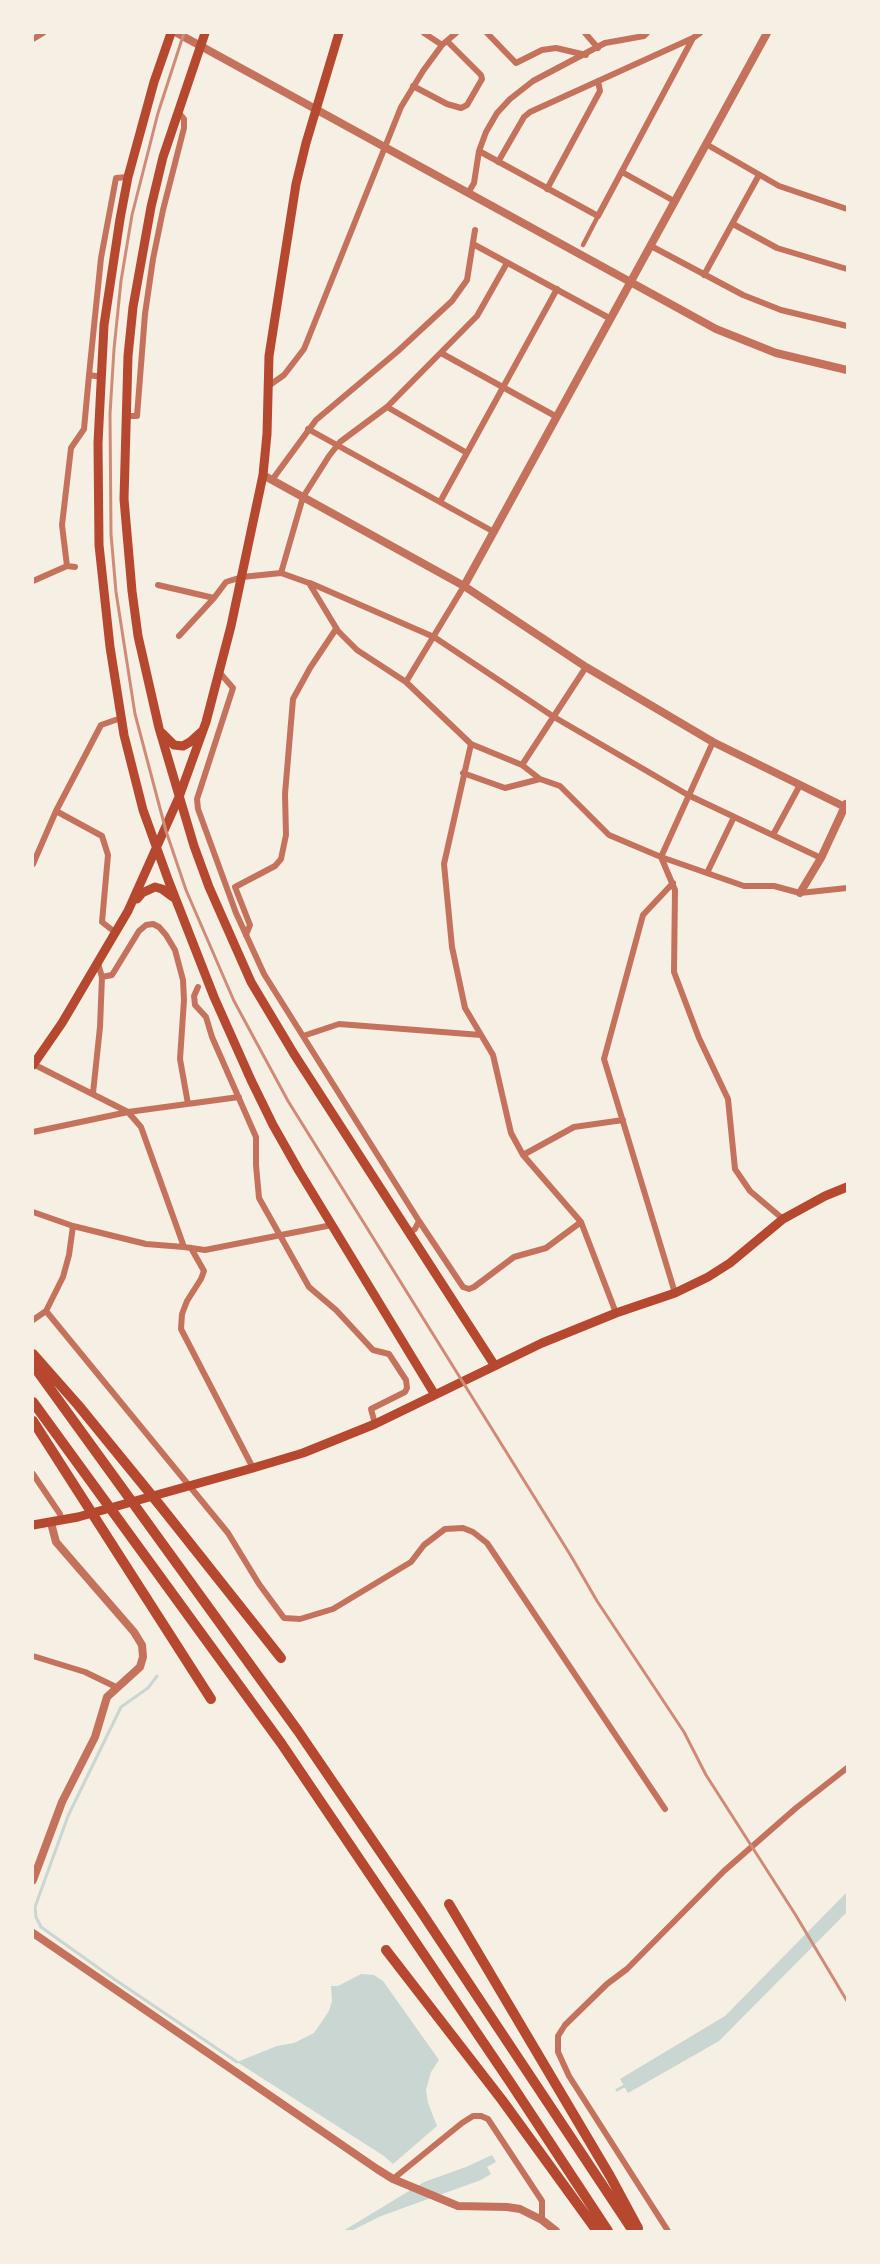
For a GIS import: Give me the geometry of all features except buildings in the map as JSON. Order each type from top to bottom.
[{"type":"highway","points":[[33,1354],[78,1405],[281,1658]]},
{"type":"highway","points":[[33,1365],[298,1731],[633,2231]]},
{"type":"highway","points":[[33,1402],[281,1743],[487,2047],[608,2231]]},
{"type":"highway","points":[[33,1421],[211,1699]]},
{"type":"highway","points":[[449,1904],[640,2231]]},
{"type":"highway","points":[[386,1950],[502,2100],[597,2231]]},
{"type":"main road","points":[[171,33],[154,82],[128,177],[104,325],[98,443],[99,545],[121,718],[142,810],[214,997],[251,1080],[273,1125],[435,1395]]},
{"type":"main road","points":[[205,33],[163,157],[140,260],[133,307],[128,356],[124,499],[138,636],[159,728],[179,797],[209,887],[251,982],[294,1054],[495,1366]]},
{"type":"main road","points":[[33,1065],[98,964],[128,911],[179,797],[206,722],[220,673],[263,475],[267,434],[269,356],[296,184],[315,109],[339,33]]},
{"type":"main road","points":[[159,728],[174,745],[183,746],[200,734],[206,722]]},
{"type":"main road","points":[[128,911],[142,893],[155,887],[169,893],[176,901]]},
{"type":"main road","points":[[33,1526],[78,1517],[254,1468],[303,1453],[375,1424],[542,1343],[616,1313],[675,1293],[708,1277],[730,1263],[783,1219],[847,1187]]},
{"type":"street","points":[[33,39],[43,33]]},
{"type":"street","points":[[177,33],[716,329],[776,353],[847,370]]},
{"type":"street","points":[[413,86],[447,104],[461,108],[466,105],[482,79],[445,43],[424,33]]},
{"type":"street","points":[[267,387],[284,375],[304,350],[401,107],[413,86],[445,43],[456,33]]},
{"type":"street","points":[[487,33],[516,63],[543,50],[556,48],[586,55]]},
{"type":"street","points":[[585,33],[598,48]]},
{"type":"street","points":[[468,193],[474,183],[479,151],[497,113],[510,99],[533,81],[605,43],[630,36],[644,36],[647,33]]},
{"type":"street","points":[[498,162],[524,117],[530,112],[700,33]]},
{"type":"street","points":[[406,682],[464,586],[767,33]]},
{"type":"street","points":[[583,245],[693,38]]},
{"type":"street","points":[[547,189],[600,91],[598,81]]},
{"type":"street","points":[[706,144],[759,176],[794,192],[847,209]]},
{"type":"street","points":[[479,151],[598,216]]},
{"type":"street","points":[[621,172],[674,201]]},
{"type":"street","points":[[704,275],[759,176]]},
{"type":"street","points":[[67,566],[62,525],[71,448],[84,429],[101,258],[116,178],[128,177]]},
{"type":"street","points":[[733,224],[777,248],[847,269]]},
{"type":"street","points":[[272,480],[308,429],[452,302],[467,280],[475,230]]},
{"type":"street","points":[[473,244],[611,319]]},
{"type":"street","points":[[651,246],[704,275],[781,310],[847,327]]},
{"type":"street","points":[[281,573],[303,497],[337,445],[387,407],[477,316],[507,263]]},
{"type":"street","points":[[440,502],[557,290]]},
{"type":"street","points":[[441,353],[557,417]]},
{"type":"street","points":[[88,375],[102,377]]},
{"type":"street","points":[[387,407],[467,453]]},
{"type":"street","points":[[308,429],[494,532]]},
{"type":"street","points":[[263,475],[464,586],[586,667],[713,742],[846,806],[821,858],[800,894]]},
{"type":"street","points":[[33,581],[67,566],[75,567]]},
{"type":"street","points":[[179,636],[226,582],[242,577],[281,573],[434,637],[554,717],[688,795],[821,858]]},
{"type":"street","points":[[309,583],[336,629],[357,650],[406,682],[471,744],[522,765],[540,779],[560,786],[609,835],[661,857],[744,886],[774,886],[800,894],[847,888]]},
{"type":"street","points":[[158,585],[214,598]]},
{"type":"street","points":[[246,935],[250,926],[235,887],[275,866],[280,859],[286,835],[285,794],[293,699],[336,629]]},
{"type":"street","points":[[522,765],[586,667]]},
{"type":"street","points":[[220,673],[233,688],[197,799],[198,809],[236,913],[264,974],[419,1221],[458,1280],[469,1289],[514,1257],[546,1248],[581,1222]]},
{"type":"street","points":[[33,864],[56,811],[101,725],[121,718]]},
{"type":"street","points":[[713,742],[661,857],[675,890],[674,972],[699,1038],[728,1099],[735,1169],[750,1191],[783,1219]]},
{"type":"street","points":[[471,744],[444,864],[452,947],[465,1008],[493,1054],[511,1133],[523,1155],[581,1222],[616,1313]]},
{"type":"street","points":[[463,773],[505,788],[540,779]]},
{"type":"street","points":[[773,836],[800,785]]},
{"type":"street","points":[[56,811],[102,836],[108,855],[102,922],[116,933]]},
{"type":"street","points":[[707,873],[734,817]]},
{"type":"street","points":[[673,883],[643,915],[604,1059],[675,1293]]},
{"type":"street","points":[[102,977],[112,975],[139,931],[146,925],[153,924],[166,935],[175,950],[183,980],[180,1059],[188,1104]]},
{"type":"street","points":[[93,1093],[100,1027],[102,977],[98,964]]},
{"type":"street","points":[[198,987],[194,996],[195,1005],[206,1017],[212,1037],[256,1137],[259,1198],[309,1287],[336,1310],[373,1350],[389,1354],[406,1380],[405,1392],[371,1409],[375,1424]]},
{"type":"street","points":[[303,1036],[339,1024],[481,1035]]},
{"type":"street","points":[[33,1065],[128,1112],[141,1127],[184,1246]]},
{"type":"street","points":[[33,1132],[128,1112],[239,1097]]},
{"type":"street","points":[[523,1155],[574,1127],[622,1120]]},
{"type":"street","points":[[33,1212],[73,1226],[146,1244],[184,1246],[205,1250],[332,1225]]},
{"type":"street","points":[[409,1233],[416,1229],[419,1221]]},
{"type":"street","points":[[33,1320],[46,1311],[63,1277],[73,1226]]},
{"type":"street","points":[[192,1248],[204,1271],[201,1280],[187,1301],[182,1314],[181,1329],[254,1468]]},
{"type":"street","points":[[46,1311],[228,1533],[284,1618],[300,1619],[333,1609],[370,1589],[411,1562],[424,1545],[445,1529],[463,1528],[473,1532],[487,1543],[665,1809]]},
{"type":"street","points":[[33,1474],[60,1514],[62,1521]]},
{"type":"street","points":[[33,1880],[62,1802],[95,1737],[107,1697],[140,1667],[143,1657],[142,1645],[134,1632],[56,1542],[51,1523]]},
{"type":"street","points":[[33,1656],[85,1672],[116,1687]]},
{"type":"street","points":[[668,2231],[569,2076],[558,2052],[558,2036],[607,1984],[627,1969],[724,1871],[847,1767]]},
{"type":"street","points":[[33,1933],[393,2179],[458,2206],[520,2209],[542,2220],[556,2231]]},
{"type":"street","points":[[393,2179],[473,2116],[481,2116],[488,2119],[542,2201],[542,2220]]},
{"type":"shaded area","points":[[847,1892],[847,1912],[719,2041],[628,2093],[620,2079],[725,2016]]},
{"type":"shaded area","points":[[361,1974],[374,1975],[383,1981],[439,2060],[431,2072],[426,2090],[428,2103],[437,2126],[393,2164],[237,2062],[277,2046],[294,2043],[314,2033],[329,2011],[332,2001],[331,1986],[338,1986]]},
{"type":"shaded area","points":[[492,2155],[496,2162],[487,2167],[491,2174],[481,2180],[381,2216],[351,2231],[343,2231],[424,2182]]},
{"type":"waterway","points":[[157,1676],[148,1688],[121,1707],[68,1816],[35,1907],[36,1917],[41,1927],[237,2062]]},
{"type":"waterway","points":[[617,2090],[626,2085]]},
{"type":"railway","points":[[184,33],[158,113],[132,215],[121,281],[110,414],[111,534],[116,592],[135,714],[166,831],[186,890],[234,1001],[288,1101],[597,1601],[684,1732],[706,1775],[795,1914],[847,2001]]}]
